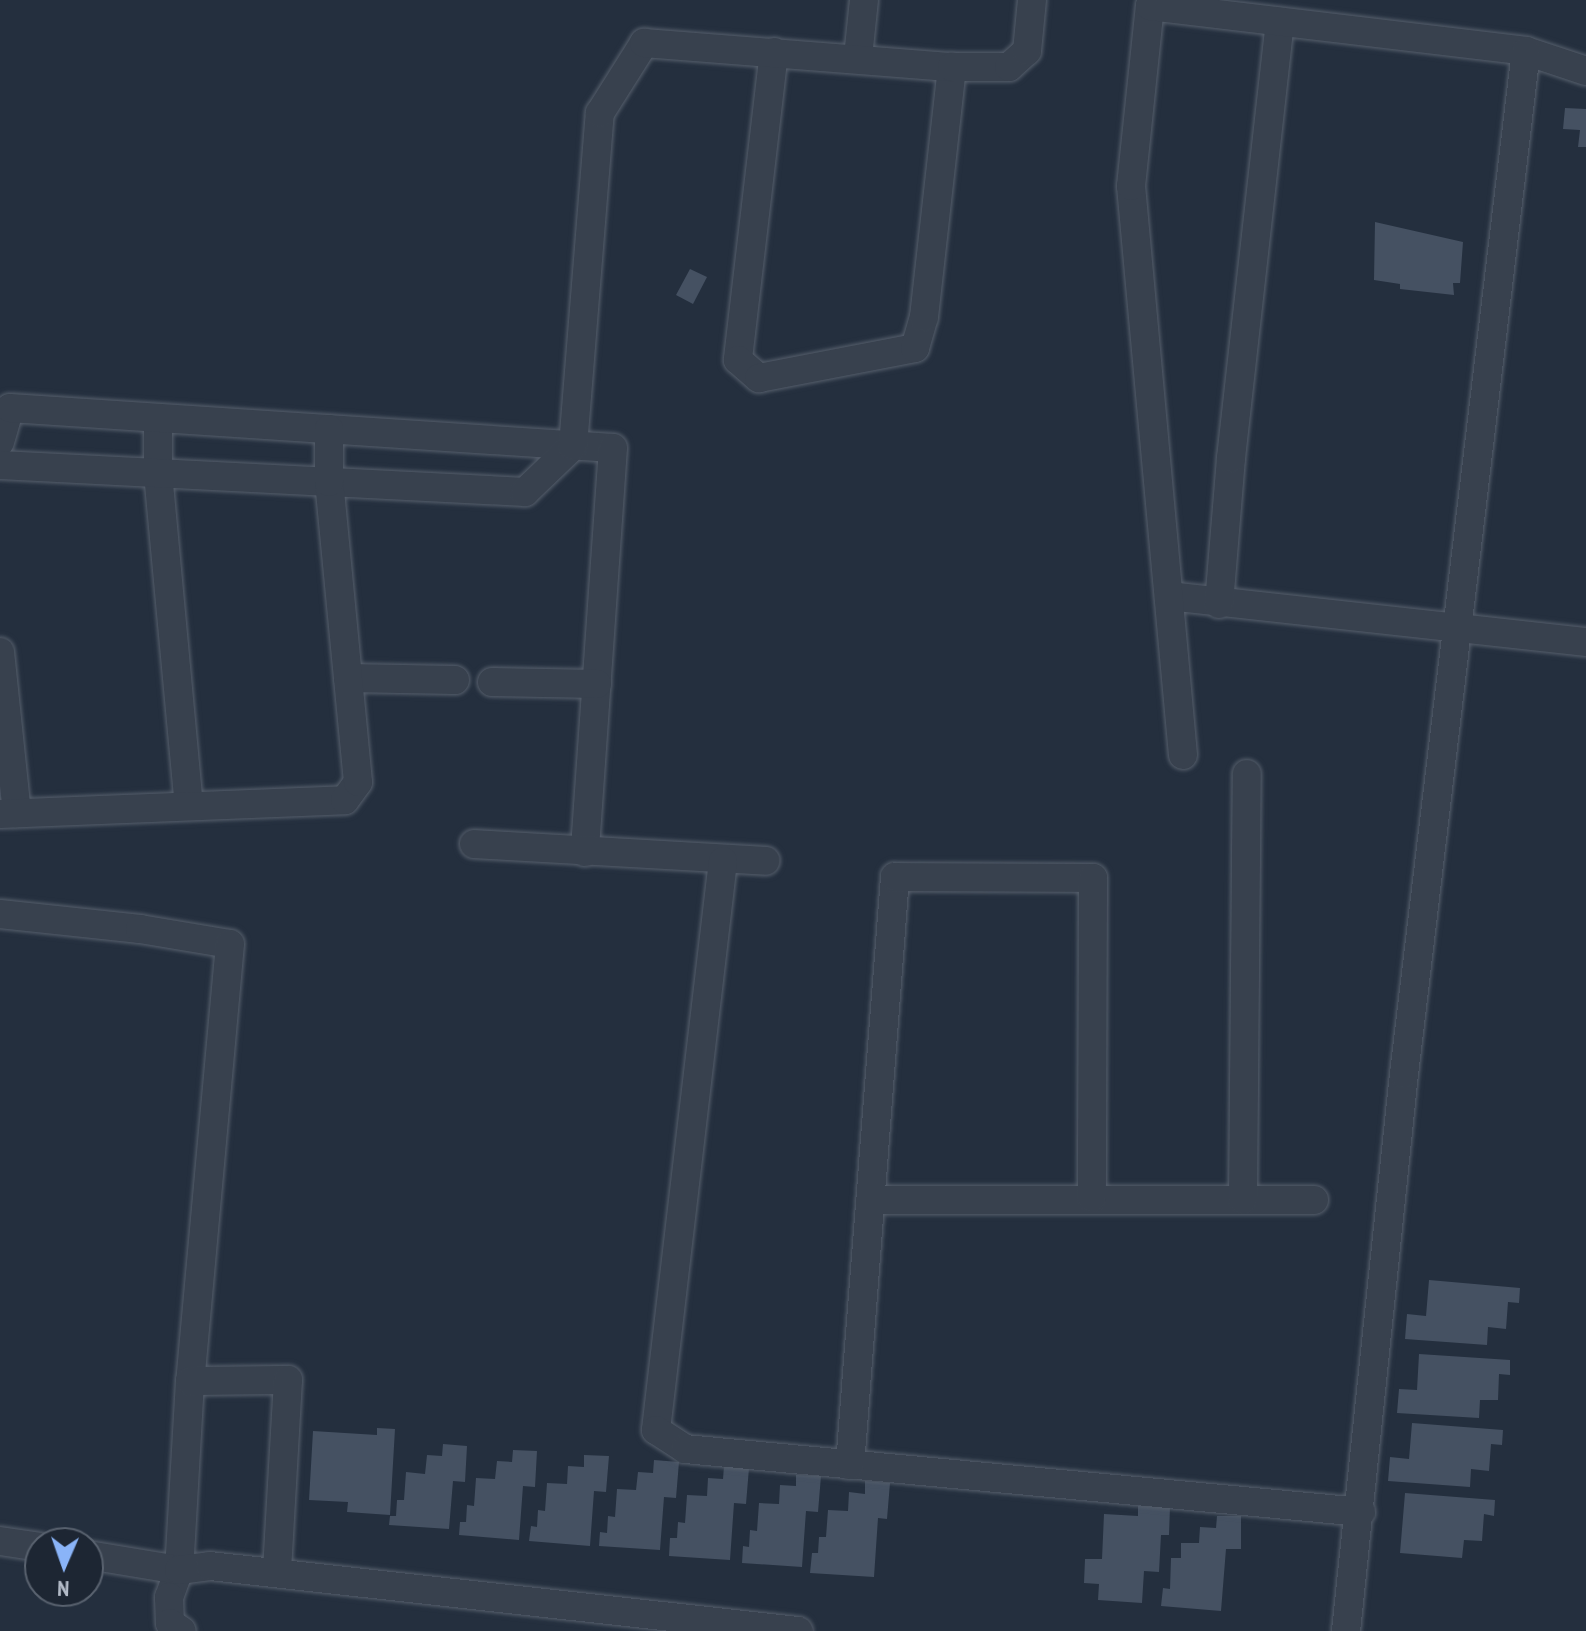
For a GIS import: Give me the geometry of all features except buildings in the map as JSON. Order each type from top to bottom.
[{"type":"street","points":[[858,57],[864,0]]},
{"type":"street","points":[[0,465],[525,492],[573,446],[600,113],[644,43],[858,57],[952,67],[1009,67],[1027,51],[1032,0]]},
{"type":"street","points":[[1183,755],[1131,186],[1150,6],[1526,51],[1586,71]]},
{"type":"street","points":[[1219,604],[1231,458],[1280,22]]},
{"type":"street","points":[[1346,1631],[1361,1512],[1404,1074],[1526,51]]},
{"type":"street","points":[[774,52],[738,360],[759,378],[915,348],[924,317],[952,67]]},
{"type":"street","points":[[0,442],[10,408],[613,448],[585,852]]},
{"type":"street","points":[[158,418],[158,473],[189,806]]},
{"type":"street","points":[[0,652],[8,814],[345,800],[358,782],[329,482],[329,429]]},
{"type":"street","points":[[1169,596],[1219,604],[1458,625],[1586,642]]},
{"type":"street","points":[[348,678],[455,680]]},
{"type":"street","points":[[492,682],[597,684]]},
{"type":"street","points":[[1243,1200],[1247,774]]},
{"type":"street","points":[[474,844],[723,861],[766,861]]},
{"type":"street","points":[[723,861],[656,1430],[685,1449],[1361,1512]]},
{"type":"street","points":[[850,1465],[895,877],[1093,878],[1092,1198]]},
{"type":"street","points":[[0,914],[140,929],[230,944],[190,1381],[179,1570],[169,1597],[173,1628]]},
{"type":"street","points":[[872,1200],[1314,1200]]},
{"type":"street","points":[[190,1381],[288,1380],[277,1573]]},
{"type":"street","points":[[0,1541],[24,1545]]},
{"type":"street","points":[[104,1558],[179,1570],[210,1566],[798,1631]]}]
